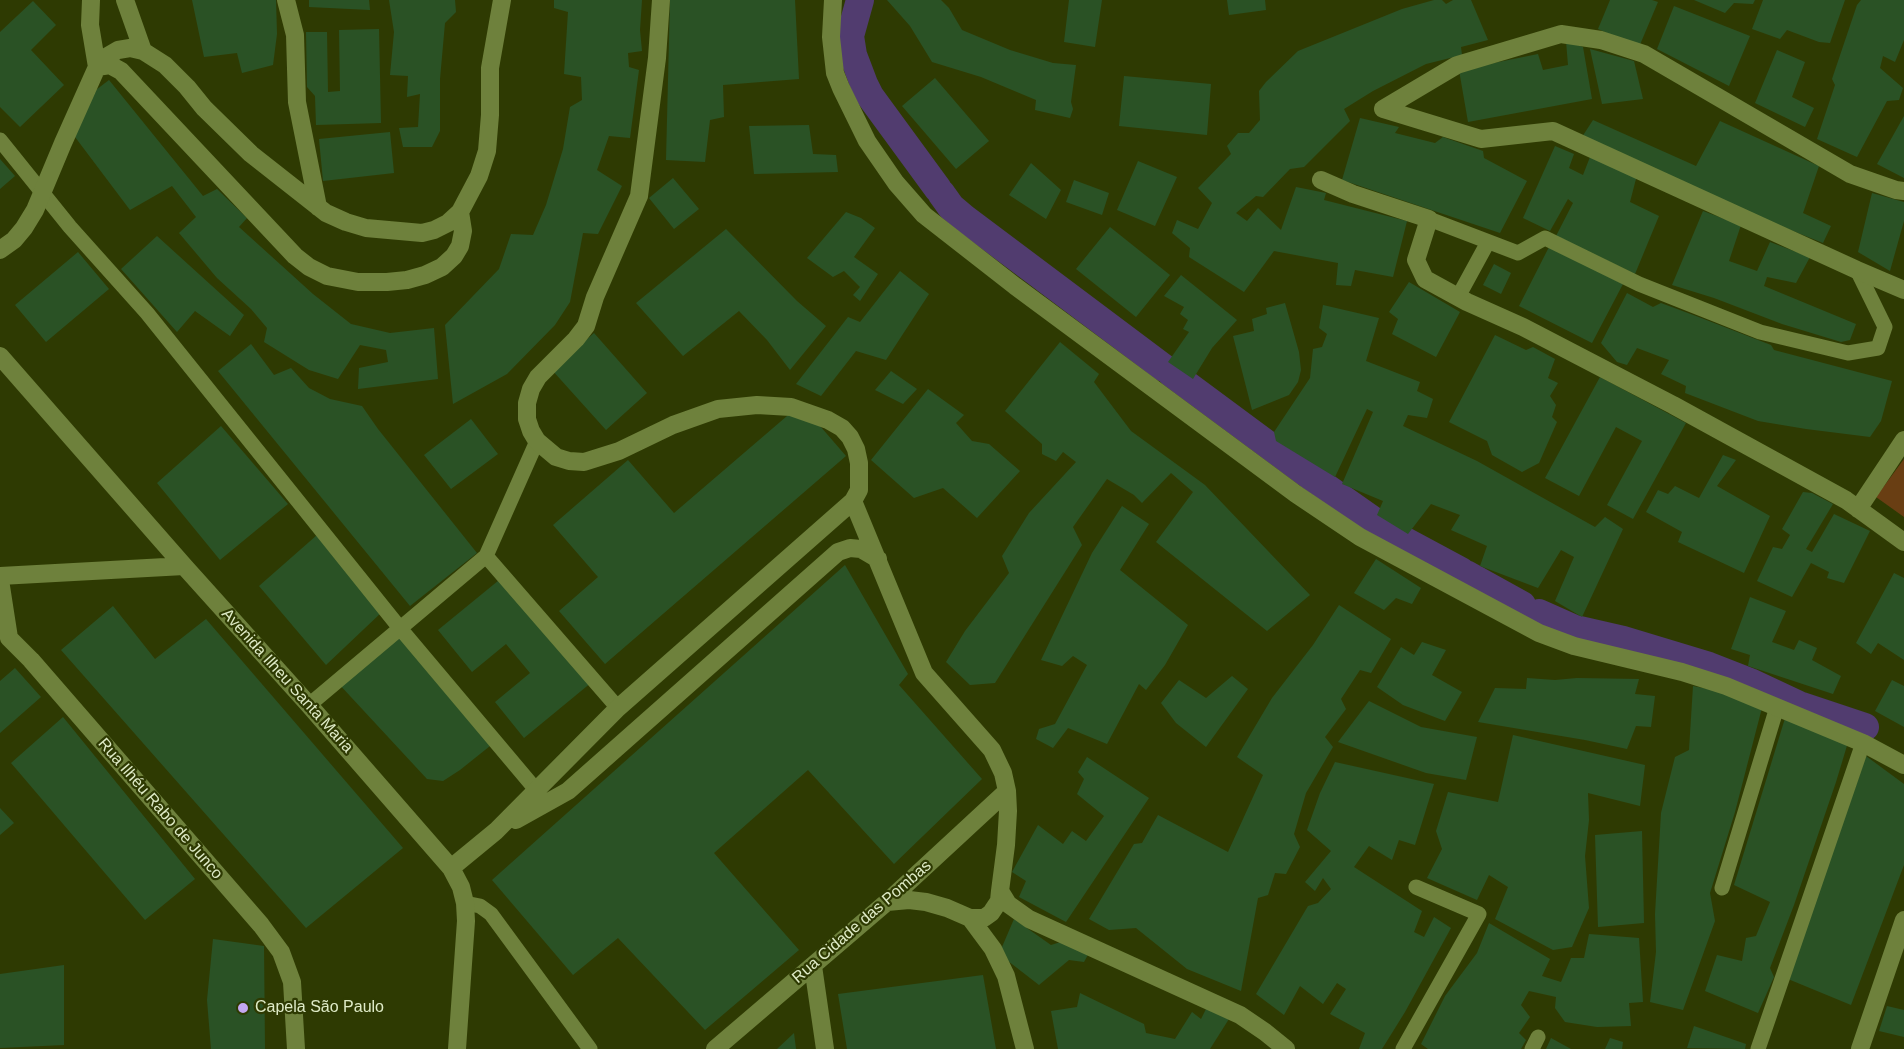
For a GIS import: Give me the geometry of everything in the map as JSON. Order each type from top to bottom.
[{"type":"street","points":[[91,0],[90,25],[97,67]]},
{"type":"street","points":[[125,0],[143,51]]},
{"type":"street","points":[[286,0],[295,35],[297,102],[318,207]]},
{"type":"street","points":[[0,250],[14,240],[35,210],[97,67],[106,57],[118,50],[130,48],[143,51],[165,65],[204,108],[252,154],[326,213],[366,228],[422,233],[434,230],[448,223],[460,212],[479,176],[487,151],[490,68],[502,0]]},
{"type":"street","points":[[451,868],[496,831],[618,708],[854,501],[859,490],[859,463],[856,449],[842,428],[828,420],[791,407],[757,405],[718,409],[674,424],[619,451],[584,462],[556,457],[537,441],[531,431],[527,419],[527,403],[531,389],[538,377],[586,326],[639,196],[657,58],[661,0]]},
{"type":"street","points":[[833,0],[831,37],[836,72],[844,96],[867,141],[896,183],[924,214],[963,247],[1044,308],[1296,494],[1360,537],[1539,633],[1574,646],[1715,682],[1863,743],[1904,765]]},
{"type":"street","points":[[1904,191],[1850,174],[1644,54],[1601,40],[1561,34],[1458,65],[1383,109],[1481,139],[1553,130],[1904,290]]},
{"type":"street","points":[[97,67],[110,65],[121,70],[295,256],[309,267],[327,276],[358,282],[387,282],[407,280],[442,267],[454,256],[460,246],[463,231],[460,212]]},
{"type":"street","points":[[1321,180],[1353,194],[1429,219],[1416,260],[1425,279],[1673,405],[1836,495],[1904,542]]},
{"type":"street","name":"Avenida Ilheu Santa Maria","points":[[0,356],[451,868],[461,887],[466,921],[457,1049]]},
{"type":"street","points":[[1858,509],[1904,440]]},
{"type":"street","points":[[854,501],[924,673],[992,750],[1003,773],[1007,791],[1006,834],[999,902],[991,914],[984,918],[970,918],[926,902],[909,900],[887,902]]},
{"type":"street","points":[[496,831],[568,791],[838,552],[850,548],[861,549],[878,559]]},
{"type":"street","points":[[0,578],[184,566]]},
{"type":"street","name":"Rua Ilhéu Rabo de Junco","points":[[0,578],[9,638],[39,669],[254,916],[281,952],[292,982],[296,1049]]},
{"type":"street","name":"Rua Cidade das Pombas","points":[[715,1049],[887,902],[1007,791]]},
{"type":"street","points":[[1000,891],[1008,904],[1029,919],[1240,1016],[1286,1049]]},
{"type":"street","points":[[970,918],[993,949],[1006,976],[1025,1049]]},
{"type":"street","points":[[1860,1049],[1904,920]]},
{"type":"street","points":[[813,966],[825,1049]]},
{"type":"lane","points":[[0,140],[70,227],[147,313],[399,627],[537,790]]},
{"type":"lane","points":[[1429,219],[1518,253],[1545,238],[1640,284],[1760,332],[1848,353],[1878,348],[1885,327],[1857,270]]},
{"type":"lane","points":[[1458,297],[1488,242]]},
{"type":"lane","points":[[309,705],[486,556],[537,441]]},
{"type":"lane","points":[[486,556],[618,708]]},
{"type":"lane","points":[[1722,888],[1777,707]]},
{"type":"lane","points":[[1758,1049],[1863,743]]},
{"type":"lane","points":[[1403,1049],[1479,914],[1416,887]]},
{"type":"lane","points":[[465,903],[480,906],[491,914],[590,1049]]},
{"type":"shaded area","points":[[1904,459],[1904,517],[1876,497]]},
{"type":"building","points":[[192,0],[276,0],[277,34],[273,65],[242,73],[237,53],[204,57]]},
{"type":"building","points":[[309,0],[369,0],[370,10],[309,7]]},
{"type":"building","points":[[389,0],[455,0],[456,12],[445,23],[440,79],[440,131],[432,147],[403,147],[399,128],[418,127],[420,94],[407,97],[408,76],[390,75],[394,32]]},
{"type":"building","points":[[554,0],[642,0],[640,30],[642,51],[628,53],[629,67],[639,70],[630,138],[609,136],[597,170],[622,186],[598,234],[583,233],[570,302],[555,325],[507,374],[453,404],[445,325],[499,269],[511,234],[533,235],[546,205],[563,149],[570,107],[582,100],[581,77],[564,74],[568,12],[554,8]]},
{"type":"building","points":[[670,0],[795,0],[799,79],[723,85],[724,117],[710,120],[705,162],[666,160]]},
{"type":"building","points":[[887,0],[941,0],[949,8],[962,30],[1010,50],[1053,63],[1076,65],[1071,102],[1073,109],[1070,118],[1035,110],[1036,100],[981,77],[932,62],[910,26]]},
{"type":"building","points":[[1069,0],[1102,0],[1095,47],[1064,42]]},
{"type":"building","points":[[1227,0],[1265,0],[1266,10],[1229,15]]},
{"type":"building","points":[[1442,0],[1446,4],[1453,0],[1471,0],[1488,40],[1461,47],[1462,55],[1426,64],[1373,91],[1344,109],[1350,121],[1304,167],[1290,169],[1263,197],[1256,196],[1236,213],[1247,221],[1258,208],[1281,230],[1296,187],[1326,193],[1324,200],[1407,221],[1393,277],[1355,270],[1351,286],[1336,285],[1338,263],[1274,251],[1244,292],[1189,257],[1190,248],[1172,233],[1177,220],[1198,229],[1212,203],[1198,188],[1231,154],[1227,146],[1238,133],[1249,133],[1260,120],[1259,91],[1266,82],[1298,51],[1402,9]]},
{"type":"building","points":[[1610,0],[1658,2],[1639,47],[1598,29]]},
{"type":"building","points":[[1694,0],[1755,0],[1753,4],[1734,3],[1725,13]]},
{"type":"building","points":[[1763,0],[1845,0],[1830,43],[1819,42],[1787,30],[1780,39],[1752,29]]},
{"type":"building","points":[[1861,0],[1904,0],[1904,40],[1895,62],[1883,56],[1880,68],[1903,88],[1899,100],[1887,101],[1857,157],[1817,139],[1835,85],[1832,79],[1857,5]]},
{"type":"building","points":[[33,1],[56,25],[31,50],[64,85],[20,127],[0,107],[0,32]]},
{"type":"building","points":[[1674,6],[1750,36],[1729,86],[1657,49]]},
{"type":"building","points":[[379,29],[381,123],[316,125],[315,96],[307,87],[306,32],[327,32],[328,92],[340,91],[339,30]]},
{"type":"building","points":[[1566,41],[1583,47],[1592,99],[1468,122],[1459,70],[1538,54],[1543,70],[1568,65]]},
{"type":"building","points":[[1590,49],[1634,61],[1643,99],[1602,104]]},
{"type":"building","points":[[1777,50],[1805,62],[1792,97],[1814,108],[1805,127],[1755,103]]},
{"type":"building","points":[[1124,76],[1211,84],[1207,135],[1119,126]]},
{"type":"building","points":[[935,78],[989,141],[956,169],[902,106]]},
{"type":"building","points":[[109,80],[203,196],[217,189],[247,218],[239,227],[313,294],[351,324],[390,333],[434,328],[438,379],[358,389],[359,368],[388,362],[386,350],[360,345],[338,379],[309,370],[264,342],[267,328],[251,309],[217,278],[179,233],[196,217],[172,186],[130,210],[69,129],[88,96]]},
{"type":"building","points":[[1904,116],[1904,178],[1877,164]]},
{"type":"building","points":[[1360,118],[1399,127],[1395,133],[1435,143],[1443,137],[1483,151],[1484,158],[1527,181],[1500,233],[1342,180]]},
{"type":"building","points":[[1593,120],[1696,166],[1720,121],[1819,166],[1803,213],[1831,226],[1823,243],[1693,191],[1582,137]]},
{"type":"building","points":[[809,125],[813,154],[836,155],[838,172],[754,174],[749,126]]},
{"type":"building","points":[[390,132],[394,173],[323,181],[319,139]]},
{"type":"building","points":[[1555,146],[1574,154],[1569,168],[1583,175],[1590,157],[1637,175],[1630,202],[1659,216],[1635,274],[1556,236],[1573,203],[1568,199],[1550,231],[1523,218]]},
{"type":"building","points":[[0,159],[15,176],[0,189]]},
{"type":"building","points":[[1138,161],[1177,177],[1155,226],[1117,210]]},
{"type":"building","points":[[1031,163],[1061,190],[1046,219],[1009,195]]},
{"type":"building","points":[[673,178],[699,209],[674,229],[649,198]]},
{"type":"building","points":[[1074,180],[1109,193],[1102,215],[1066,202]]},
{"type":"building","points":[[1872,193],[1904,202],[1904,221],[1890,271],[1858,252]]},
{"type":"building","points":[[1703,211],[1741,225],[1729,261],[1757,271],[1770,242],[1810,257],[1796,283],[1767,277],[1764,286],[1856,324],[1850,340],[1841,342],[1782,324],[1672,285]]},
{"type":"building","points":[[846,212],[861,218],[875,228],[854,257],[878,274],[860,301],[853,295],[860,287],[844,271],[833,277],[807,258]]},
{"type":"building","points":[[1110,227],[1170,275],[1136,317],[1076,269]]},
{"type":"building","points":[[726,229],[797,301],[826,326],[790,370],[767,340],[739,311],[683,356],[636,303]]},
{"type":"building","points":[[157,236],[244,315],[230,336],[195,311],[177,332],[121,269]]},
{"type":"building","points":[[1549,247],[1623,284],[1592,343],[1519,306]]},
{"type":"building","points":[[78,252],[109,289],[46,342],[15,305]]},
{"type":"building","points":[[1494,264],[1511,273],[1501,294],[1483,285]]},
{"type":"building","points":[[900,271],[929,294],[886,360],[856,351],[821,396],[796,384],[848,317],[860,322]]},
{"type":"building","points":[[1181,275],[1237,320],[1212,348],[1193,379],[1168,362],[1189,332],[1183,329],[1188,320],[1180,314],[1184,307],[1164,296]]},
{"type":"building","points":[[1409,282],[1460,312],[1436,357],[1392,334],[1398,319],[1389,312]]},
{"type":"building","points":[[1627,293],[1653,307],[1661,303],[1771,345],[1774,350],[1892,381],[1881,421],[1870,437],[1758,421],[1685,393],[1686,386],[1661,374],[1669,360],[1637,348],[1627,365],[1617,362],[1601,343]]},
{"type":"building","points":[[1285,303],[1299,352],[1301,370],[1298,382],[1289,395],[1252,410],[1233,336],[1254,331],[1252,319],[1267,314],[1266,308]]},
{"type":"building","points":[[1323,305],[1379,318],[1366,361],[1420,382],[1417,391],[1433,399],[1427,418],[1408,415],[1403,426],[1477,461],[1595,527],[1605,517],[1623,529],[1582,617],[1555,601],[1574,557],[1561,550],[1538,588],[1480,566],[1487,546],[1451,530],[1460,515],[1431,504],[1408,534],[1377,515],[1383,501],[1342,484],[1373,412],[1367,409],[1335,477],[1276,441],[1274,432],[1310,378],[1313,349],[1322,347],[1327,334],[1319,328]]},
{"type":"building","points":[[594,333],[647,393],[606,430],[552,370]]},
{"type":"building","points":[[1495,335],[1526,350],[1533,347],[1555,359],[1548,378],[1558,383],[1550,396],[1556,405],[1552,417],[1557,422],[1539,463],[1522,472],[1492,455],[1487,441],[1449,422]]},
{"type":"building","points":[[1060,342],[1099,374],[1094,382],[1131,431],[1205,485],[1310,595],[1267,631],[1156,542],[1193,492],[1171,473],[1142,503],[1134,495],[1107,479],[1073,527],[1082,545],[995,683],[970,685],[946,662],[965,631],[1009,573],[1002,556],[1029,513],[1076,462],[1063,452],[1056,461],[1042,454],[1042,444],[1005,411]]},
{"type":"building","points":[[251,344],[274,375],[291,368],[309,388],[330,399],[362,406],[477,553],[410,606],[218,371]]},
{"type":"building","points":[[891,371],[917,389],[903,404],[875,390]]},
{"type":"building","points":[[1600,377],[1686,423],[1633,519],[1607,505],[1642,441],[1616,427],[1579,496],[1545,478]]},
{"type":"building","points":[[928,389],[964,415],[956,423],[972,441],[989,444],[1020,471],[977,518],[943,488],[914,498],[871,460]]},
{"type":"building","points":[[801,404],[846,456],[605,664],[559,611],[598,577],[553,525],[628,460],[674,513]]},
{"type":"building","points":[[471,419],[498,454],[451,489],[424,455]]},
{"type":"building","points":[[221,426],[288,504],[220,560],[157,483]]},
{"type":"building","points":[[1723,455],[1736,460],[1717,486],[1770,516],[1744,573],[1678,542],[1682,532],[1646,512],[1658,490],[1668,494],[1675,486],[1699,498]]},
{"type":"building","points":[[1803,492],[1812,493],[1833,504],[1806,549],[1812,552],[1834,514],[1870,531],[1844,583],[1827,578],[1829,572],[1811,563],[1792,597],[1757,581],[1773,547],[1782,549],[1790,535],[1782,529]]},
{"type":"building","points":[[1122,506],[1149,524],[1120,570],[1188,625],[1165,665],[1146,690],[1139,684],[1107,744],[1068,728],[1053,748],[1036,739],[1039,729],[1055,724],[1087,665],[1073,656],[1062,666],[1041,660],[1092,553]]},
{"type":"building","points":[[317,535],[383,611],[326,665],[259,586]]},
{"type":"building","points":[[1376,559],[1421,588],[1412,604],[1396,598],[1384,610],[1354,593]]},
{"type":"building","points":[[845,565],[908,674],[899,685],[982,779],[894,864],[808,770],[714,853],[799,950],[705,1030],[618,938],[573,975],[492,880]]},
{"type":"building","points":[[1894,573],[1904,578],[1904,660],[1878,643],[1871,654],[1856,643]]},
{"type":"building","points":[[504,576],[592,682],[524,738],[495,702],[530,673],[506,644],[472,672],[438,630]]},
{"type":"building","points":[[1750,597],[1786,611],[1772,642],[1794,650],[1799,640],[1817,648],[1812,660],[1841,676],[1833,694],[1748,666],[1750,655],[1731,649]]},
{"type":"building","points":[[1339,605],[1391,639],[1371,673],[1360,670],[1341,699],[1346,709],[1325,737],[1333,747],[1306,793],[1294,834],[1300,847],[1286,874],[1275,873],[1268,895],[1258,898],[1241,991],[1187,969],[1136,928],[1109,930],[1089,919],[1134,844],[1142,843],[1158,815],[1228,852],[1263,775],[1237,757],[1272,698],[1313,645]]},
{"type":"building","points":[[113,606],[155,659],[206,619],[403,848],[306,928],[61,650]]},
{"type":"building","points":[[397,630],[490,746],[443,781],[427,779],[338,683]]},
{"type":"building","points":[[1422,642],[1446,650],[1432,675],[1462,692],[1445,721],[1403,705],[1377,687],[1401,647],[1414,655]]},
{"type":"building","points":[[15,668],[41,697],[0,733],[0,681]]},
{"type":"building","points":[[1232,676],[1248,689],[1206,747],[1176,723],[1161,703],[1179,680],[1206,698]]},
{"type":"building","points":[[1527,678],[1639,679],[1635,694],[1655,696],[1651,727],[1636,726],[1627,749],[1478,722],[1495,688],[1526,689]]},
{"type":"building","points":[[1892,680],[1904,686],[1904,727],[1875,711]]},
{"type":"building","points":[[1693,686],[1764,700],[1735,812],[1710,893],[1715,921],[1683,1010],[1650,1002],[1656,952],[1655,914],[1661,813],[1675,757],[1689,750]]},
{"type":"building","points":[[1369,701],[1421,727],[1477,737],[1466,780],[1426,773],[1338,742]]},
{"type":"building","points":[[1786,715],[1849,739],[1794,905],[1770,968],[1774,977],[1758,1013],[1705,991],[1717,955],[1742,961],[1746,938],[1756,936],[1770,902],[1734,885]]},
{"type":"building","points":[[63,717],[195,879],[145,920],[11,763]]},
{"type":"building","points":[[1513,735],[1645,765],[1640,806],[1588,793],[1589,820],[1585,856],[1589,908],[1572,947],[1553,950],[1495,919],[1508,887],[1489,875],[1477,900],[1427,878],[1442,849],[1436,831],[1448,792],[1498,802]]},
{"type":"building","points":[[1866,756],[1904,784],[1904,865],[1851,1005],[1788,979]]},
{"type":"building","points":[[1087,757],[1149,798],[1066,922],[1019,897],[1026,881],[1012,872],[1038,825],[1063,844],[1072,831],[1086,841],[1104,816],[1077,794],[1084,779],[1078,772]]},
{"type":"building","points":[[1335,762],[1434,784],[1415,845],[1399,840],[1392,860],[1369,846],[1354,867],[1422,911],[1414,932],[1424,937],[1434,917],[1451,928],[1382,1049],[1359,1049],[1365,1033],[1330,1014],[1346,989],[1337,983],[1323,1004],[1300,986],[1284,1015],[1256,994],[1308,906],[1318,903],[1331,889],[1323,878],[1315,891],[1305,882],[1331,851],[1307,830],[1320,793]]},
{"type":"building","points":[[0,808],[14,823],[0,835]]},
{"type":"building","points":[[1642,831],[1644,923],[1598,927],[1595,835]]},
{"type":"building","points":[[1014,919],[1051,945],[1067,940],[1090,951],[1084,962],[1069,960],[1039,985],[999,954]]},
{"type":"building","points":[[1489,923],[1550,959],[1542,976],[1561,982],[1571,958],[1584,958],[1589,934],[1639,938],[1643,1002],[1629,1003],[1631,1026],[1597,1027],[1565,1022],[1555,1008],[1556,997],[1529,991],[1521,1005],[1530,1017],[1519,1033],[1526,1040],[1521,1049],[1428,1049],[1421,1044],[1445,996],[1477,953]]},
{"type":"building","points":[[213,939],[264,946],[265,1049],[211,1049],[207,1000]]},
{"type":"building","points":[[64,965],[64,1045],[0,1048],[0,974]]},
{"type":"building","points":[[983,975],[996,1049],[847,1049],[838,994]]},
{"type":"building","points":[[1080,993],[1144,1024],[1146,1033],[1175,1039],[1192,1012],[1201,1019],[1211,999],[1234,1011],[1210,1049],[1058,1049],[1051,1011],[1077,1007]]},
{"type":"building","points":[[1887,1006],[1904,1010],[1904,1037],[1879,1031]]},
{"type":"building","points":[[1694,1026],[1746,1044],[1745,1049],[1687,1048]]},
{"type":"building","points":[[794,1033],[796,1049],[777,1049]]},
{"type":"building","points":[[1551,1038],[1571,1049],[1546,1049]]},
{"type":"building","points":[[1610,1038],[1623,1042],[1622,1049],[1605,1049]]},
{"type":"waterway","points":[[860,0],[850,36],[853,55],[864,84],[870,96],[938,189]]},
{"type":"waterway","points":[[941,193],[951,207],[964,218],[1164,368]]},
{"type":"waterway","points":[[1171,373],[1306,473]]},
{"type":"waterway","points":[[1310,476],[1394,535],[1461,571]]},
{"type":"waterway","points":[[1466,574],[1522,605]]},
{"type":"waterway","points":[[1539,613],[1575,629],[1623,640],[1709,666],[1799,705],[1865,727]]},
{"type":"place","name":"Capela São Paulo","points":[[243,1008]]}]
